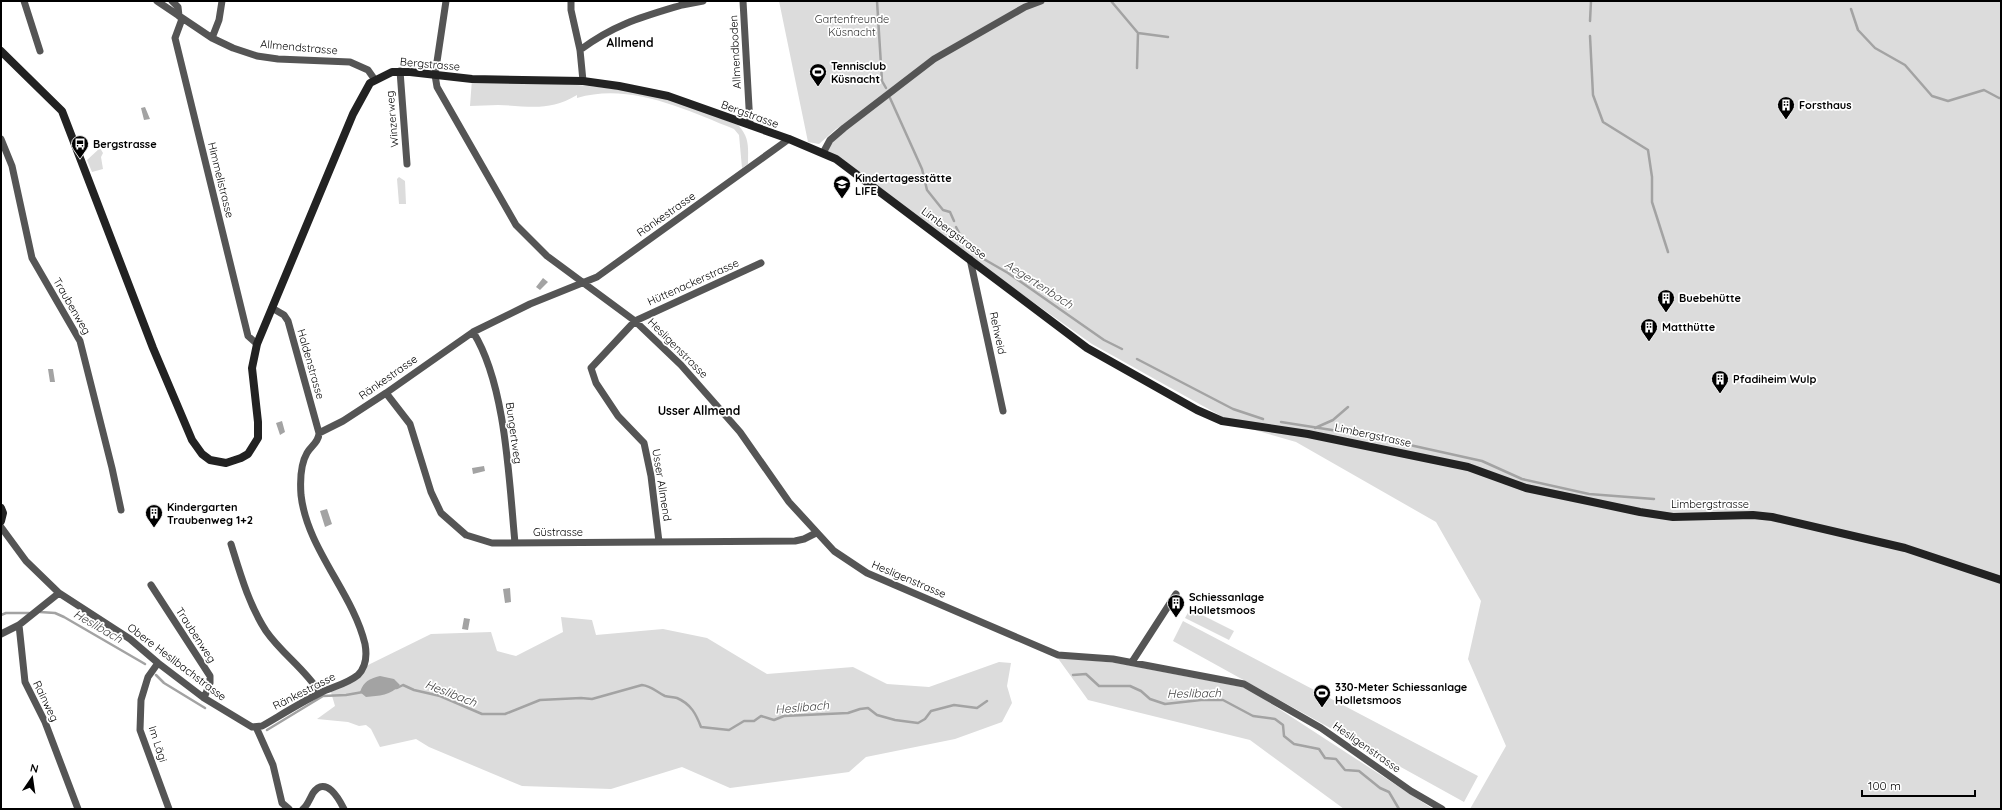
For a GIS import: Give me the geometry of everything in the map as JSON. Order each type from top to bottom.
[{"type":"street","points":[[24,1],[40,51]]},
{"type":"street","name":"Allmendstrasse","points":[[157,1],[212,38],[233,48],[257,56],[278,59],[350,62],[368,70],[375,80]]},
{"type":"street","points":[[172,1],[178,7],[181,17]]},
{"type":"street","points":[[212,38],[219,20],[222,1]]},
{"type":"street","points":[[435,75],[446,1]]},
{"type":"street","points":[[571,1],[571,10],[580,50],[584,81]]},
{"type":"street","points":[[580,50],[601,35],[626,22],[682,3],[703,1]]},
{"type":"street","name":"Allmendboden","points":[[744,1],[750,125]]},
{"type":"street","points":[[823,153],[830,140],[844,128],[934,59],[1025,7],[1041,1]]},
{"type":"street","name":"Himmelistrasse","points":[[181,17],[175,38],[185,82],[248,336],[257,344]]},
{"type":"street","name":"Bergstrasse","points":[[1,52],[62,111],[153,348],[192,440],[202,454],[210,460],[226,463],[242,458],[248,454],[258,438],[258,422],[252,368],[257,344],[361,96],[370,83],[386,74],[400,71],[472,79],[584,81],[649,91],[750,125],[809,147]]},
{"type":"street","name":"Winzerweg","points":[[400,71],[407,164]]},
{"type":"street","name":"Hesligenstrasse","points":[[435,75],[437,87],[516,225],[547,256],[635,321],[701,386],[740,432],[789,502],[834,551],[867,573],[1058,655],[1113,659],[1244,684],[1321,728],[1411,791],[1442,809]]},
{"type":"street","name":"Traubenweg","points":[[1,139],[12,166],[32,258],[80,341],[121,510]]},
{"type":"street","name":"Ränkestrasse","points":[[256,727],[262,726],[320,693],[350,680],[364,668],[366,655],[361,632],[310,530],[303,506],[301,484],[303,463],[307,453],[318,438],[319,433],[343,421],[386,393],[473,332],[530,304],[584,283],[613,265],[789,139]]},
{"type":"street","name":"Limbergstrasse","points":[[809,147],[836,159],[1087,348],[1196,410],[1222,421],[1352,442],[1468,467],[1526,488],[1640,512],[1673,517],[1753,515],[1772,517],[1905,548],[2001,580]]},
{"type":"street","name":"Rehweid","points":[[970,259],[1004,411]]},
{"type":"street","name":"Hüttenackerstrasse","points":[[635,321],[761,262]]},
{"type":"street","name":"Haldenstrasse","points":[[272,308],[284,314],[288,321],[319,433]]},
{"type":"street","name":"Usser Allmend","points":[[635,321],[591,368],[596,383],[618,416],[644,443],[652,476],[659,542]]},
{"type":"street","name":"Bungertweg","points":[[473,332],[481,345],[499,403],[515,543]]},
{"type":"street","name":"Güstrasse","points":[[386,393],[410,424],[431,492],[441,513],[466,535],[492,543],[515,543],[795,541],[804,539],[816,533]]},
{"type":"street","points":[[1,508],[4,513],[1,521]]},
{"type":"street","name":"Obere Heslibachstrasse","points":[[1,527],[26,562],[59,593],[130,639],[158,663],[204,698],[243,723],[256,727]]},
{"type":"street","points":[[231,544],[248,595],[266,630],[278,646],[307,674],[320,693]]},
{"type":"street","name":"Traubenweg","points":[[151,586],[210,676],[210,683],[204,698]]},
{"type":"street","points":[[1,634],[19,625],[59,593]]},
{"type":"street","points":[[1132,662],[1176,594]]},
{"type":"street","name":"Rainweg","points":[[19,625],[25,682],[45,722],[78,809]]},
{"type":"street","name":"Im Lägi","points":[[158,663],[148,677],[141,700],[140,730],[169,809]]},
{"type":"street","points":[[256,727],[273,765],[282,803],[289,809]]},
{"type":"street","points":[[303,809],[316,790],[323,787],[334,791],[344,809]]},
{"type":"green space","name":"Gartenfreunde Küsnacht","points":[[779,1],[2001,1],[2001,809],[1470,809],[1506,746],[1468,659],[1481,601],[1436,522],[1296,442],[1237,425],[1092,344],[823,153],[846,123],[836,129],[819,144],[808,142]]},
{"type":"green space","points":[[472,79],[602,87],[645,94],[669,100],[738,125],[745,134],[748,148],[748,164],[742,168],[739,135],[734,129],[657,100],[617,93],[597,94],[577,98],[577,95],[557,104],[539,107],[498,105],[470,106]]},
{"type":"green space","points":[[100,148],[103,153],[101,157],[103,169],[92,172],[87,160]]},
{"type":"green space","points":[[399,177],[405,181],[406,204],[399,204],[397,179]]},
{"type":"green space","points":[[1190,609],[1234,631],[1229,640],[1185,618]]},
{"type":"green space","points":[[561,617],[592,620],[596,635],[663,629],[707,638],[767,674],[853,667],[887,684],[929,687],[999,662],[1011,663],[1007,686],[1012,703],[1002,722],[955,739],[866,757],[849,772],[730,788],[682,767],[611,789],[522,786],[429,747],[416,739],[380,747],[371,729],[366,725],[359,726],[348,722],[317,719],[335,706],[330,689],[364,667],[431,634],[491,632],[497,651],[516,656],[563,632]]},
{"type":"green space","name":"330-Meter Schiessanlage Holletsmoos","points":[[1183,621],[1478,776],[1464,802],[1173,641]]},
{"type":"green space","points":[[1057,657],[1116,663],[1247,688],[1433,809],[1344,809],[1250,740],[1088,700]]},
{"type":"shaded area","points":[[145,107],[150,119],[144,120],[141,108]]},
{"type":"shaded area","points":[[543,278],[548,282],[540,290],[536,287]]},
{"type":"shaded area","points":[[48,369],[53,369],[55,382],[50,382]]},
{"type":"shaded area","points":[[282,421],[285,432],[280,435],[276,423]]},
{"type":"shaded area","points":[[484,466],[485,471],[473,474],[472,468]]},
{"type":"shaded area","points":[[327,509],[332,524],[325,527],[320,511]]},
{"type":"shaded area","points":[[510,588],[511,602],[505,603],[503,589]]},
{"type":"shaded area","points":[[464,618],[470,619],[468,630],[462,629]]},
{"type":"shaded area","points":[[380,676],[394,679],[400,685],[389,693],[380,695],[366,697],[360,692],[363,685],[367,681]]},
{"type":"waterway","name":"Aegertenbach","points":[[877,1],[882,81],[886,88]]},
{"type":"waterway","points":[[1111,1],[1138,33],[1137,68]]},
{"type":"waterway","points":[[1590,21],[1591,1]]},
{"type":"waterway","points":[[1851,9],[1858,30],[1875,48],[1905,65],[1932,96],[1948,101],[1984,90],[2001,98]]},
{"type":"waterway","points":[[1138,33],[1168,37]]},
{"type":"waterway","points":[[1590,36],[1593,95],[1603,122],[1648,150],[1652,177],[1652,202],[1668,252]]},
{"type":"waterway","name":"Aegertenbach","points":[[890,98],[922,169],[927,190],[943,210],[950,212],[954,221]]},
{"type":"waterway","name":"Aegertenbach","points":[[956,227],[964,242],[971,245],[975,254],[1008,273],[1104,340],[1122,349]]},
{"type":"waterway","name":"Aegertenbach","points":[[1137,359],[1233,409],[1263,419]]},
{"type":"waterway","points":[[1315,428],[1333,420],[1348,407]]},
{"type":"waterway","points":[[1281,422],[1351,433]]},
{"type":"waterway","points":[[1369,436],[1482,461],[1522,479],[1589,494],[1654,499]]},
{"type":"waterway","name":"Heslibach","points":[[40,612],[55,613],[64,617],[145,664]]},
{"type":"waterway","name":"Heslibach","points":[[1,615],[6,613],[29,613]]},
{"type":"waterway","name":"Heslibach","points":[[1073,675],[1086,674],[1099,686],[1130,686],[1141,691],[1150,699],[1165,704],[1201,700],[1223,700],[1253,716],[1275,719],[1283,725],[1284,736],[1294,744],[1319,749],[1325,758],[1336,759],[1345,770],[1359,771],[1380,788],[1389,792],[1399,809]]},
{"type":"waterway","name":"Heslibach","points":[[156,675],[164,683],[205,708]]},
{"type":"waterway","name":"Heslibach","points":[[393,688],[403,685],[414,690],[440,696],[482,714],[505,714],[540,700],[581,698],[592,699],[642,685],[665,696],[682,700],[695,714],[701,727],[729,730],[744,721],[754,721],[761,716],[774,720],[784,716],[848,713],[868,708],[877,715],[895,720],[918,723],[925,719],[931,711],[954,705],[977,708],[987,701]]},
{"type":"waterway","name":"Heslibach","points":[[267,730],[323,696],[346,695],[363,692]]},
{"type":"place","name":"Tennisclub Küsnacht","points":[[818,87]]},
{"type":"place","name":"Forsthaus","points":[[1786,120]]},
{"type":"place","name":"Bergstrasse","points":[[80,159]]},
{"type":"place","name":"Kindertagesstätte LIFE","points":[[842,199]]},
{"type":"place","name":"Buebehütte","points":[[1666,313]]},
{"type":"place","name":"Matthütte","points":[[1649,342]]},
{"type":"place","name":"Pfadiheim Wulp","points":[[1720,394]]},
{"type":"place","name":"Kindergarten Traubenweg 1+2","points":[[154,528]]},
{"type":"place","name":"Schiessanlage Holletsmoos","points":[[1176,618]]},
{"type":"place","name":"330-Meter Schiessanlage Holletsmoos","points":[[1322,708]]},
{"type":"district","name":"Allmend","points":[[630,42]]},
{"type":"district","name":"Usser Allmend","points":[[699,410]]}]
